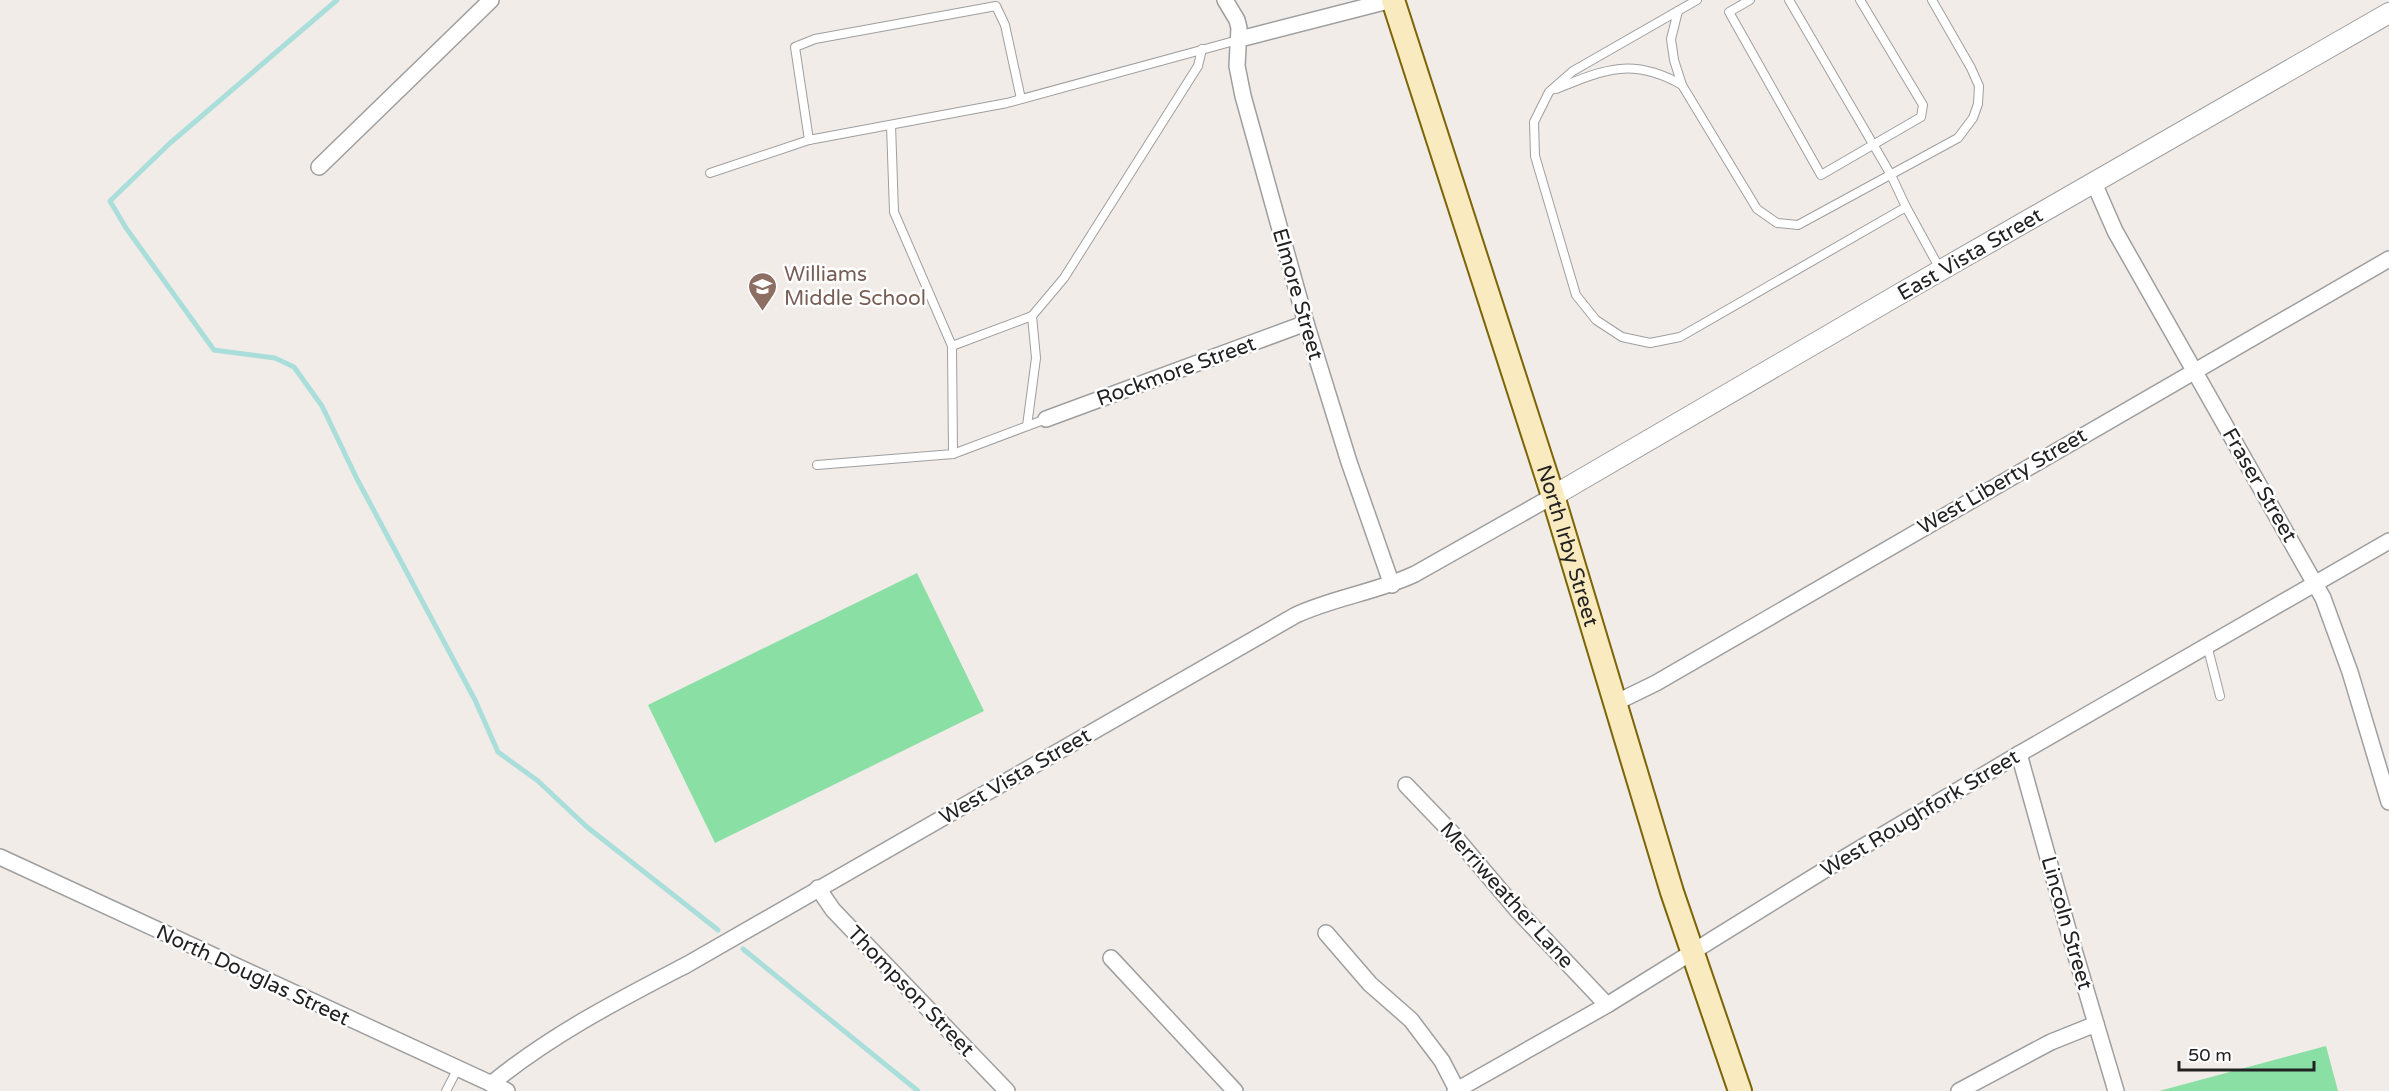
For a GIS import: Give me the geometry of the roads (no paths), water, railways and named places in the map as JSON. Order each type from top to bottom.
[{"type":"main road","name":"North Irby Street","points":[[1393,0],[1553,496],[1692,952],[1740,1091]]},
{"type":"street","points":[[319,167],[491,0]]},
{"type":"street","name":"Elmore Street","points":[[1224,0],[1237,20],[1239,39],[1237,66],[1243,96],[1306,323],[1349,462],[1392,585]]},
{"type":"street","points":[[1239,39],[1393,0]]},
{"type":"street","name":"East Vista Street","points":[[1553,496],[2389,13]]},
{"type":"street","name":"Fraser Street","points":[[2094,183],[2115,231],[2316,583],[2350,672],[2389,802]]},
{"type":"street","name":"West Liberty Street","points":[[1615,703],[1656,683],[2389,259]]},
{"type":"street","name":"Rockmore Street","points":[[1046,419],[1306,323]]},
{"type":"street","name":"West Vista Street","points":[[491,1084],[552,1038],[600,1010],[688,964],[1296,615],[1336,600],[1392,585],[1553,496]]},
{"type":"street","name":"West Roughfork Street","points":[[1456,1091],[1607,1005],[2019,754],[2389,541]]},
{"type":"street","name":"Lincoln Street","points":[[2019,754],[2068,933],[2116,1091]]},
{"type":"street","name":"Merriweather Lane","points":[[1406,785],[1452,833],[1517,910],[1607,1005]]},
{"type":"street","name":"North Douglas Street","points":[[0,857],[507,1091]]},
{"type":"street","name":"Thompson Street","points":[[818,888],[833,910],[1007,1091]]},
{"type":"street","points":[[1326,933],[1370,984],[1411,1020],[1442,1061],[1456,1091]]},
{"type":"street","points":[[1111,958],[1235,1091]]},
{"type":"street","points":[[1959,1091],[2052,1042],[2096,1024]]},
{"type":"lane","points":[[1697,0],[1573,71],[1550,92],[1534,122],[1535,156],[1576,295],[1596,320],[1622,338],[1650,343],[1680,337],[1906,207]]},
{"type":"lane","points":[[1750,0],[1730,12],[1821,175],[1921,117],[1923,105],[1860,0]]},
{"type":"lane","points":[[1790,0],[1891,175],[1941,271]]},
{"type":"lane","points":[[1678,11],[1671,39],[1674,60],[1682,85],[1757,209],[1777,223],[1798,225],[1958,138],[1973,118],[1978,104],[1979,86],[1932,0]]},
{"type":"lane","points":[[809,141],[795,47],[815,39],[996,6],[1005,25],[1021,99]]},
{"type":"lane","points":[[710,173],[809,141],[1021,99],[1239,39]]},
{"type":"lane","points":[[952,346],[1032,316],[1064,278],[1198,66],[1202,49]]},
{"type":"lane","points":[[1550,92],[1590,76],[1623,69],[1643,68],[1663,74],[1682,85]]},
{"type":"lane","points":[[891,125],[894,212],[952,346],[953,454]]},
{"type":"lane","points":[[1027,426],[1036,358],[1032,316]]},
{"type":"lane","points":[[817,465],[953,454],[1046,419]]},
{"type":"lane","points":[[2207,645],[2220,696]]},
{"type":"lane","points":[[446,1091],[458,1068]]},
{"type":"waterway","points":[[337,0],[169,144],[110,201],[126,228],[214,350],[275,358],[294,367],[322,406],[357,479],[475,700],[498,752],[538,781],[587,827],[718,930]]},
{"type":"waterway","points":[[743,949],[918,1091]]},
{"type":"place","name":"Williams Middle School","points":[[763,312]]}]
